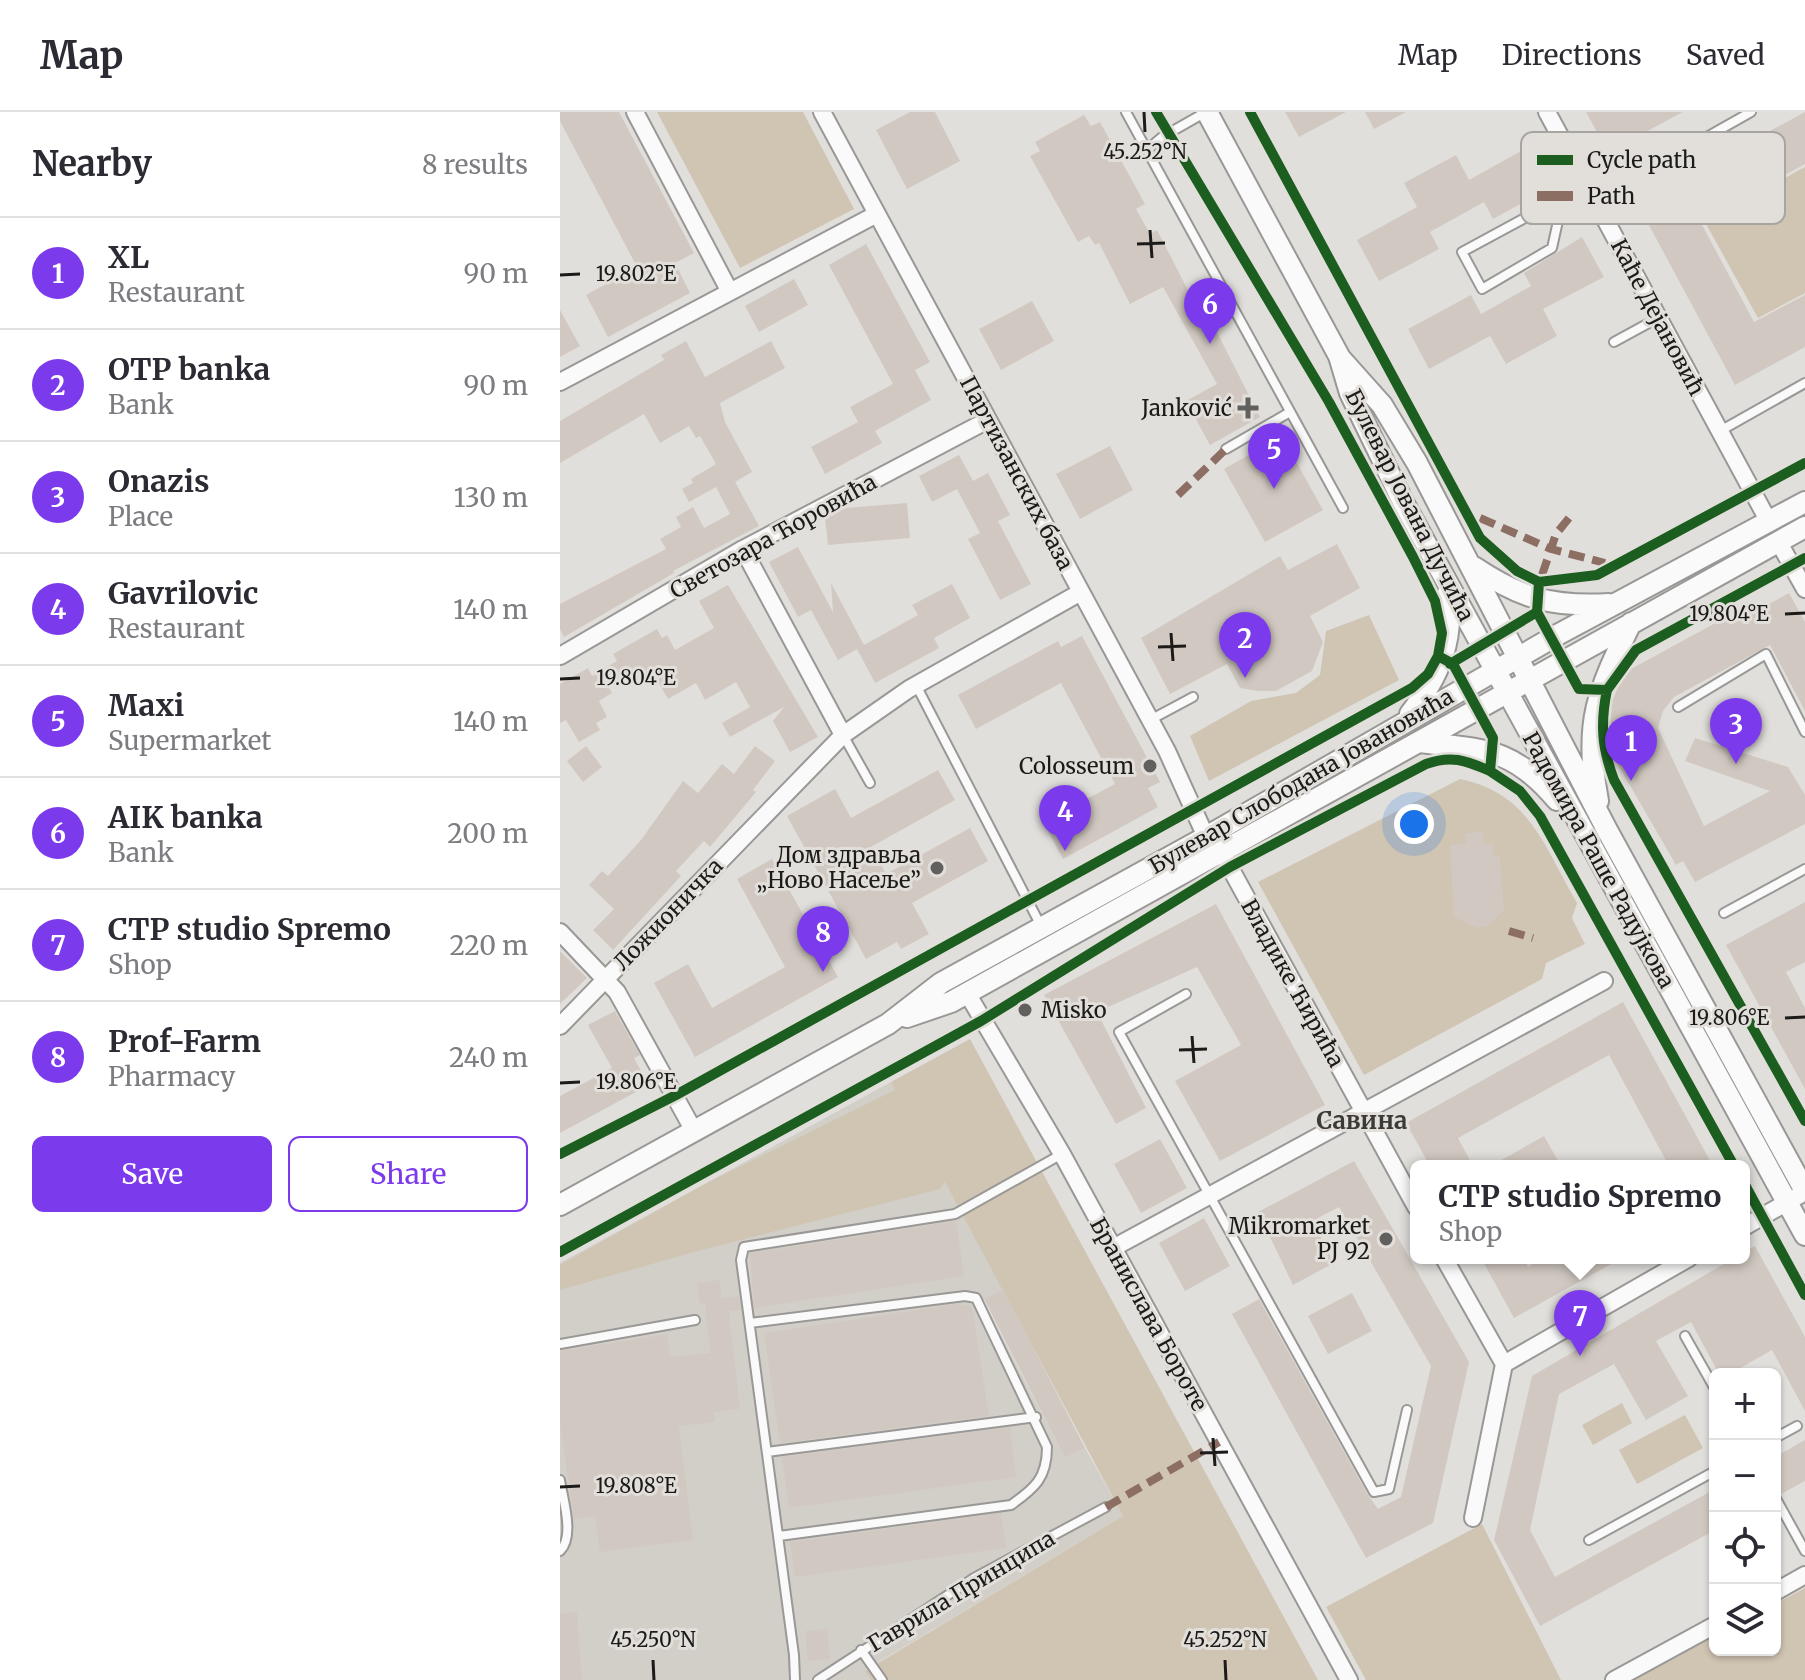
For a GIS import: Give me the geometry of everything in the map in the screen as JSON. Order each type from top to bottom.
[{"type":"street","points":[[635,112],[730,292]]},
{"type":"street","name":"Партизанских база","points":[[822,112],[1150,720],[1206,837]]},
{"type":"street","name":"Булевар Јована Дучића","points":[[1207,112],[1339,356],[1367,429],[1509,695]]},
{"type":"street","name":"Каће Дејановић","points":[[1547,112],[1558,132]]},
{"type":"street","points":[[560,382],[877,214]]},
{"type":"street","name":"Каће Дејановић","points":[[1608,224],[1769,522]]},
{"type":"street","name":"Булевар Јована Дучића","points":[[1339,356],[1382,405],[1531,680]]},
{"type":"street","name":"Светозара Ћоровића","points":[[560,656],[743,549],[988,420]]},
{"type":"street","name":"Булевар Слободана Јовановића","points":[[560,1205],[888,1024],[941,983],[1206,837],[1494,670],[1805,502]]},
{"type":"street","name":"Булевар Слободана Јовановића","points":[[888,1024],[951,1002],[1222,853],[1265,825],[1509,695],[1805,527]]},
{"type":"street","points":[[1778,541],[1805,589]]},
{"type":"street","points":[[743,549],[843,735]]},
{"type":"street","points":[[1471,565],[1513,592],[1550,604],[1617,604]]},
{"type":"street","points":[[1405,721],[1430,688],[1446,651],[1451,616],[1447,581]]},
{"type":"street","name":"Ложионичка","points":[[560,1026],[843,735],[916,685],[1081,592]]},
{"type":"street","points":[[1602,820],[1593,754],[1593,718],[1601,683],[1631,623]]},
{"type":"street","name":"Радомира Раше Радујкова","points":[[1531,680],[1799,1195],[1805,1235]]},
{"type":"street","name":"Радомира Раше Радујкова","points":[[1509,695],[1583,831],[1799,1195]]},
{"type":"street","points":[[1420,742],[1508,756],[1542,784],[1583,831]]},
{"type":"street","name":"Владике Ћирића","points":[[1222,853],[1410,1196]]},
{"type":"street","points":[[560,932],[617,992],[694,1131]]},
{"type":"street","points":[[1113,1248],[1604,981]]},
{"type":"street","name":"Бранислава Бороте","points":[[967,993],[1062,1154],[1349,1680]]},
{"type":"street","points":[[1750,1224],[1799,1195]]},
{"type":"street","points":[[1447,1264],[1504,1364],[1473,1518]]},
{"type":"street","points":[[1504,1364],[1679,1264]]},
{"type":"street","points":[[1781,1589],[1805,1575]]},
{"type":"street","points":[[1614,1680],[1709,1628]]},
{"type":"lane","points":[[1126,112],[1343,508]]},
{"type":"lane","points":[[1147,150],[1162,137],[1207,112]]},
{"type":"lane","points":[[1716,132],[1751,112]]},
{"type":"lane","points":[[1521,220],[1462,252],[1482,289],[1552,248],[1557,224]]},
{"type":"lane","points":[[1614,342],[1658,317]]},
{"type":"lane","points":[[1720,431],[1805,383]]},
{"type":"lane","points":[[1226,449],[1290,412]]},
{"type":"lane","points":[[1678,707],[1766,654],[1805,732]]},
{"type":"lane","points":[[916,685],[1042,928]]},
{"type":"lane","points":[[1150,720],[1193,697]]},
{"type":"lane","points":[[843,735],[870,783]]},
{"type":"lane","points":[[1724,913],[1805,869]]},
{"type":"lane","points":[[1186,994],[1119,1032],[1374,1492],[1389,1489],[1407,1410]]},
{"type":"lane","points":[[795,1680],[779,1536],[741,1260],[744,1247],[955,1214],[1062,1154]]},
{"type":"lane","points":[[750,1323],[965,1296],[976,1298],[1036,1417],[1047,1447],[1047,1466],[1038,1485],[1011,1505],[779,1536]]},
{"type":"lane","points":[[560,1344],[695,1320]]},
{"type":"lane","points":[[1685,1336],[1709,1378]]},
{"type":"lane","points":[[767,1452],[1036,1417]]},
{"type":"lane","points":[[1781,1435],[1797,1426]]},
{"type":"lane","points":[[1589,1540],[1709,1474]]},
{"type":"lane","points":[[560,1480],[567,1535],[566,1545],[560,1551]]},
{"type":"lane","name":"Гаврила Принципа","points":[[818,1680],[974,1578],[1106,1507]]},
{"type":"lane","points":[[1781,1508],[1805,1551]]},
{"type":"lane","points":[[861,1650],[882,1680]]},
{"type":"shaded area","points":[[657,112],[803,112],[854,209],[740,268]]},
{"type":"shaded area","points":[[1805,167],[1805,293],[1758,318],[1706,224],[1785,224],[1785,178]]},
{"type":"shaded area","points":[[1369,615],[1399,680],[1209,781],[1190,736],[1251,701],[1296,693],[1320,675],[1326,631]]},
{"type":"shaded area","points":[[1460,779],[1503,796],[1532,825],[1577,903],[1572,918],[1585,944],[1546,963],[1542,979],[1364,1075],[1258,882]]},
{"type":"shaded area","points":[[970,1039],[1318,1680],[871,1680],[865,1671],[1123,1516],[945,1182],[940,1189],[560,1290],[560,1265],[703,1185],[895,1090],[891,1082]]},
{"type":"shaded area","points":[[891,1082],[1003,1289],[983,1300],[1065,1458],[1085,1448],[1123,1516],[865,1670],[871,1680],[560,1680],[560,1263]]},
{"type":"shaded area","points":[[1622,1403],[1632,1423],[1593,1445],[1582,1425]]},
{"type":"shaded area","points":[[1685,1415],[1703,1448],[1637,1484],[1619,1450]]},
{"type":"shaded area","points":[[1482,1524],[1561,1680],[1366,1680],[1326,1607]]},
{"type":"shaded area","points":[[1805,1588],[1805,1680],[1634,1680],[1709,1639],[1709,1656],[1781,1656],[1781,1601]]},
{"type":"building","points":[[560,112],[619,112],[694,253],[675,263],[690,293],[608,337],[586,295],[637,267],[560,121]]},
{"type":"building","points":[[910,112],[935,112],[960,161],[907,189],[876,130]]},
{"type":"building","points":[[1285,112],[1346,112],[1299,137]]},
{"type":"building","points":[[1365,112],[1406,112],[1374,129]]},
{"type":"building","points":[[1586,112],[1683,112],[1646,132],[1597,132]]},
{"type":"building","points":[[1805,112],[1805,164],[1785,175],[1785,132],[1768,132]]},
{"type":"building","points":[[1084,115],[1091,126],[1100,122],[1145,204],[1136,209],[1150,234],[1157,230],[1190,294],[1196,291],[1260,417],[1210,445],[1186,401],[1217,384],[1163,287],[1130,304],[1099,243],[1095,245],[1089,236],[1078,242],[1030,156],[1040,151],[1035,142]]},
{"type":"building","points":[[1521,151],[1521,204],[1493,219],[1484,202],[1430,232],[1439,249],[1379,281],[1357,240],[1417,207],[1404,183],[1456,155],[1469,180]]},
{"type":"building","points":[[1648,224],[1702,224],[1754,322],[1805,295],[1805,347],[1735,385]]},
{"type":"building","points":[[1582,237],[1604,277],[1543,309],[1557,336],[1506,364],[1490,336],[1429,369],[1408,329],[1471,295],[1481,314],[1531,286],[1524,273]]},
{"type":"building","points":[[866,244],[930,362],[915,370],[931,400],[875,431],[882,443],[825,474],[811,447],[858,422],[850,407],[893,384],[829,265]]},
{"type":"building","points":[[794,279],[808,305],[759,332],[745,306]]},
{"type":"building","points":[[1032,301],[1054,341],[1001,370],[979,329]]},
{"type":"building","points":[[560,310],[580,346],[560,357]]},
{"type":"building","points":[[686,341],[705,377],[771,341],[785,368],[720,403],[725,422],[752,472],[735,482],[759,526],[673,571],[564,637],[560,629],[560,604],[666,549],[660,539],[681,527],[676,517],[693,507],[704,528],[730,514],[716,487],[689,502],[682,489],[693,483],[691,479],[716,464],[700,436],[696,438],[689,426],[660,443],[644,414],[560,463],[560,421],[664,360],[661,355]]},
{"type":"building","points":[[1282,436],[1323,510],[1265,542],[1224,469]]},
{"type":"building","points":[[1110,446],[1133,490],[1080,519],[1056,474]]},
{"type":"building","points":[[959,455],[973,481],[988,473],[1010,515],[998,521],[1031,584],[1000,600],[968,539],[980,533],[957,489],[932,502],[919,476]]},
{"type":"building","points":[[907,503],[910,538],[828,545],[825,518],[845,508]]},
{"type":"building","points":[[1337,544],[1360,588],[1310,616],[1323,642],[1312,671],[1276,691],[1258,691],[1240,688],[1227,664],[1170,694],[1141,638],[1280,556],[1288,570]]},
{"type":"building","points":[[798,547],[833,612],[831,583],[864,645],[918,615],[912,605],[952,584],[970,618],[934,638],[939,648],[875,683],[857,649],[838,660],[811,610],[798,617],[769,562]]},
{"type":"building","points":[[728,585],[818,737],[790,752],[773,721],[784,707],[730,737],[722,723],[750,707],[736,682],[705,700],[696,683],[668,699],[654,675],[638,685],[631,673],[608,686],[612,693],[599,701],[607,717],[596,723],[600,730],[579,742],[566,720],[560,723],[560,684],[588,668],[592,676],[617,661],[613,654],[657,629],[662,638],[667,635],[675,650],[714,628],[699,601]]},
{"type":"building","points":[[1789,593],[1805,622],[1805,711],[1770,645],[1674,697],[1663,711],[1658,728],[1704,826],[1770,791],[1685,761],[1695,738],[1788,767],[1805,795],[1805,824],[1695,882],[1683,861],[1676,865],[1617,763],[1609,734],[1612,701],[1622,679],[1631,669],[1752,603],[1756,611]]},
{"type":"building","points":[[1082,636],[1160,782],[1148,788],[1158,807],[1063,859],[1043,822],[1115,784],[1061,683],[976,729],[958,695],[1058,641],[1061,647]]},
{"type":"building","points":[[586,746],[602,767],[583,782],[567,761]]},
{"type":"building","points":[[755,746],[775,761],[753,790],[756,792],[710,847],[704,841],[676,871],[681,876],[613,950],[593,930],[614,909],[589,885],[602,871],[608,876],[641,840],[683,781],[698,793],[722,764],[734,774]]},
{"type":"building","name":"Дом здравља „Ново Насеље”","points":[[938,770],[955,800],[871,847],[886,874],[970,828],[988,861],[912,903],[929,934],[901,949],[897,942],[866,959],[787,816],[835,789],[851,818]]},
{"type":"building","points":[[1483,832],[1484,844],[1493,843],[1494,857],[1500,856],[1504,911],[1487,926],[1477,928],[1454,917],[1450,845],[1466,844],[1465,833]]},
{"type":"building","points":[[772,859],[838,977],[695,1057],[654,983],[688,964],[712,1008],[785,967],[737,879]]},
{"type":"building","points":[[1805,902],[1805,962],[1786,972],[1805,1008],[1805,1089],[1726,945]]},
{"type":"building","points":[[1216,904],[1325,1105],[1220,1161],[1175,1081],[1241,1045],[1197,967],[1097,1012],[1146,1108],[1116,1124],[1044,995]]},
{"type":"building","points":[[560,951],[587,978],[560,1004]]},
{"type":"building","points":[[1623,1002],[1710,1160],[1666,1160],[1609,1055],[1458,1138],[1470,1160],[1427,1160],[1406,1123]]},
{"type":"building","points":[[615,1011],[640,1055],[634,1058],[649,1085],[560,1133],[560,1096],[612,1068],[588,1025]]},
{"type":"building","points":[[1544,1136],[1558,1160],[1502,1160]]},
{"type":"building","points":[[1160,1139],[1187,1188],[1141,1213],[1114,1164]]},
{"type":"building","points":[[1354,1161],[1410,1259],[1410,1264],[1413,1264],[1469,1362],[1433,1523],[1366,1558],[1232,1314],[1259,1299],[1378,1509],[1401,1497],[1431,1366],[1339,1207],[1312,1221],[1334,1263],[1293,1285],[1258,1212]]},
{"type":"building","points":[[1204,1218],[1230,1266],[1185,1291],[1159,1243]]},
{"type":"building","points":[[956,1221],[964,1276],[754,1308],[750,1253]]},
{"type":"building","points":[[1755,1246],[1805,1337],[1805,1411],[1772,1350],[1740,1368],[1716,1368],[1691,1322],[1656,1341],[1688,1396],[1646,1420],[1614,1364],[1559,1394],[1530,1530],[1555,1577],[1709,1492],[1709,1533],[1540,1626],[1494,1540],[1532,1376],[1724,1264],[1750,1264],[1750,1249]]},
{"type":"building","points":[[1484,1264],[1527,1264],[1528,1267],[1533,1264],[1611,1264],[1514,1318]]},
{"type":"building","points":[[720,1280],[721,1298],[739,1296],[741,1310],[729,1311],[740,1409],[714,1412],[715,1422],[679,1426],[693,1540],[600,1552],[595,1516],[574,1519],[560,1423],[560,1351],[667,1334],[670,1357],[710,1353],[705,1303],[700,1304],[697,1283]]},
{"type":"building","points":[[1003,1289],[1085,1448],[1065,1458],[984,1299]]},
{"type":"building","points":[[1352,1293],[1372,1331],[1328,1354],[1308,1316]]},
{"type":"building","points":[[956,1304],[972,1306],[989,1416],[780,1443],[764,1333]]},
{"type":"building","points":[[1010,1427],[1016,1477],[789,1508],[782,1457]]},
{"type":"building","points":[[1805,1440],[1805,1481],[1781,1494],[1781,1454]]},
{"type":"building","points":[[1001,1513],[1006,1548],[795,1577],[790,1542]]},
{"type":"building","points":[[577,1612],[582,1680],[560,1680],[560,1613]]},
{"type":"building","points":[[827,1629],[830,1659],[808,1661],[805,1631]]},
{"type":"marked path","points":[[1178,495],[1226,449]]},
{"type":"marked path","points":[[1480,518],[1551,549],[1605,563]]},
{"type":"marked path","points":[[1542,575],[1556,534],[1569,518]]},
{"type":"marked path","points":[[1509,931],[1533,938]]},
{"type":"marked path","points":[[1106,1507],[1219,1442]]},
{"type":"cycle path","points":[[1156,112],[1329,402],[1413,557],[1435,601],[1442,633],[1438,656],[1453,664],[1493,738],[1490,771],[1520,791],[1540,816],[1731,1160]]},
{"type":"cycle path","points":[[1250,112],[1480,538],[1517,571],[1539,582],[1537,612],[1450,664]]},
{"type":"cycle path","points":[[1539,582],[1597,575],[1805,463]]},
{"type":"cycle path","points":[[1537,612],[1579,689],[1607,690],[1636,650],[1805,558]]},
{"type":"cycle path","points":[[560,1154],[676,1095],[1412,688],[1428,674],[1438,656]]},
{"type":"cycle path","points":[[1607,690],[1603,736],[1614,780],[1805,1121]]},
{"type":"cycle path","points":[[560,1252],[981,1021],[1230,867],[1426,764],[1458,760],[1490,771]]},
{"type":"cycle path","points":[[1750,1194],[1805,1295]]},
{"type":"place","name":"AIK banka","points":[[1210,344]]},
{"type":"place","name":"Janković","points":[[1248,408]]},
{"type":"place","name":"Maxi","points":[[1274,489]]},
{"type":"place","name":"OTP banka","points":[[1245,678]]},
{"type":"place","name":"Onazis","points":[[1736,764]]},
{"type":"place","name":"Colosseum","points":[[1150,766]]},
{"type":"place","name":"XL","points":[[1631,781]]},
{"type":"place","name":"Gavrilovic","points":[[1065,851]]},
{"type":"place","name":"Дом здравља „Ново Насеље”","points":[[937,868]]},
{"type":"place","name":"Prof-Farm","points":[[823,972]]},
{"type":"place","name":"Misko","points":[[1025,1010]]},
{"type":"place","name":"Mikromarket PJ 92","points":[[1386,1239]]},
{"type":"place","name":"CTP studio Spremo","points":[[1580,1356]]},
{"type":"district","name":"Савина","points":[[1362,1121]]}]
